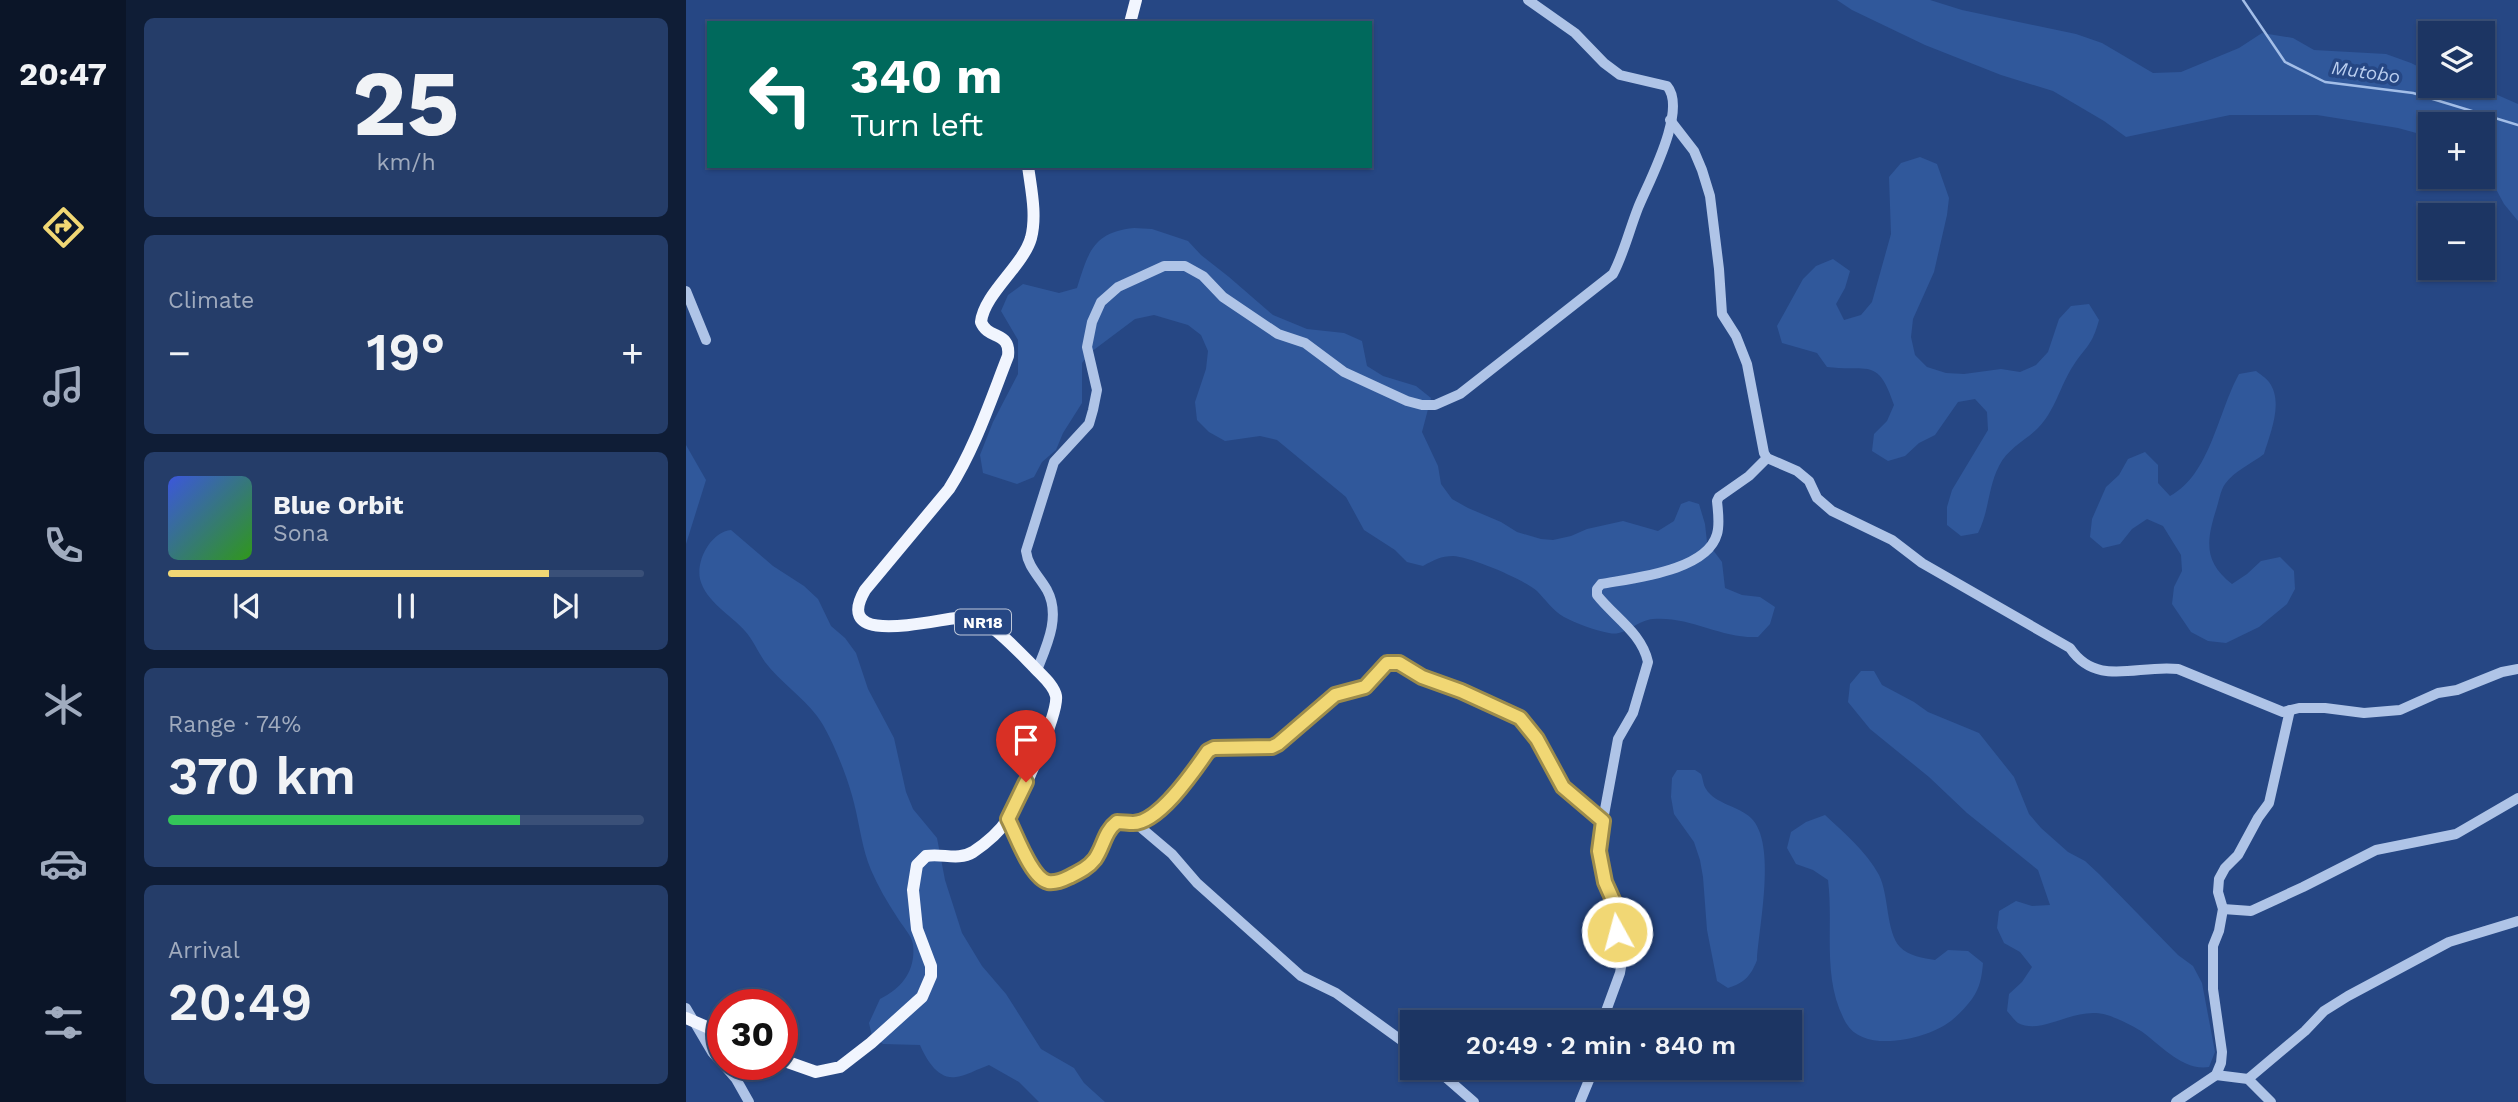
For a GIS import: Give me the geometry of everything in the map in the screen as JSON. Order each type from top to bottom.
[{"type":"main road","points":[[1131,21],[1136,0]]},
{"type":"main road","name":"NR18","points":[[798,1066],[816,1072],[840,1067],[922,997],[931,976],[931,966],[917,929],[913,890],[917,864],[926,856],[965,855],[985,842],[1008,819],[1056,709],[1054,690],[1037,670],[989,626],[974,617],[887,627],[861,618],[859,605],[865,590],[960,472],[1008,356],[1005,340],[987,331],[981,322],[985,308],[1025,253],[1032,236],[1033,213],[1028,168]]},
{"type":"main road","points":[[689,1019],[707,1027]]},
{"type":"street","points":[[1037,670],[1050,637],[1054,610],[1048,591],[1027,560],[1026,551],[1054,462],[1088,425],[1097,390],[1087,347],[1092,322],[1101,302],[1118,287],[1164,266],[1185,266],[1203,276],[1223,297],[1246,314],[1278,334],[1305,344],[1344,372],[1407,401],[1436,405],[1460,394],[1613,274],[1661,158],[1670,120],[1672,92],[1667,86],[1620,75],[1604,63],[1576,33],[1528,0]]},
{"type":"street","points":[[1670,120],[1694,151],[1703,170],[1710,196],[1719,269],[1721,314],[1736,336],[1747,365],[1767,458]]},
{"type":"street","points":[[686,291],[706,340]]},
{"type":"street","points":[[1767,458],[1797,471],[1809,481],[1817,499],[1832,511],[1892,540],[1922,563],[2070,648],[2084,664],[2096,671],[2161,667],[2178,669],[2283,712],[2299,708],[2325,708],[2364,713],[2400,710],[2438,693],[2457,690],[2502,672],[2518,669]]},
{"type":"street","points":[[1606,1010],[1622,961],[1617,932],[1617,909],[1605,882],[1599,851],[1618,739],[1633,713],[1648,662],[1634,632],[1606,607],[1597,596],[1597,589],[1601,584],[1653,574],[1697,560],[1709,549],[1717,535],[1719,497],[1749,476],[1767,458]]},
{"type":"street","points":[[1132,824],[1149,818],[1163,807],[1208,751],[1214,748],[1272,747],[1335,695],[1361,690],[1387,663],[1395,662],[1422,677],[1461,691],[1520,718],[1537,739],[1563,787],[1603,821]]},
{"type":"street","points":[[2176,1102],[2216,1075],[2221,1063],[2222,1052],[2213,989],[2213,946],[2223,909],[2218,892],[2219,879],[2225,868],[2238,855],[2269,803],[2290,710]]},
{"type":"street","points":[[2223,909],[2251,911],[2376,850],[2456,834],[2518,798]]},
{"type":"street","points":[[1008,819],[1032,867],[1040,878],[1052,883],[1087,867],[1097,857],[1109,828],[1117,822],[1139,826],[1172,854],[1197,883],[1301,976],[1336,993],[1400,1039]]},
{"type":"street","points":[[2248,1079],[2305,1031],[2324,1011],[2348,996],[2449,942],[2518,921]]},
{"type":"street","points":[[686,1008],[689,1019],[707,1045]]},
{"type":"street","points":[[2216,1075],[2248,1079],[2271,1102]]},
{"type":"street","points":[[737,1080],[749,1102]]},
{"type":"street","points":[[1449,1080],[1475,1102]]},
{"type":"street","points":[[1580,1102],[1589,1080]]},
{"type":"shaded area","points":[[1837,0],[1930,0],[1962,10],[2076,34],[2102,43],[2153,73],[2181,72],[2239,48],[2262,33],[2293,38],[2314,50],[2386,54],[2418,66],[2418,98],[2495,98],[2495,94],[2518,104],[2518,221],[2495,187],[2495,112],[2418,112],[2418,133],[2317,115],[2230,115],[2126,137],[2053,91],[2001,75],[1925,45]]},
{"type":"shaded area","points":[[1920,157],[1937,164],[1949,198],[1934,272],[1913,319],[1911,337],[1915,355],[1927,367],[1946,373],[1964,374],[2001,369],[2020,372],[2036,365],[2048,352],[2059,319],[2071,306],[2089,304],[2099,320],[2091,341],[2068,374],[2044,421],[2012,449],[1999,466],[1978,533],[1961,536],[1947,525],[1947,507],[1952,490],[1988,430],[1987,412],[1975,399],[1958,402],[1935,435],[1919,443],[1905,456],[1888,461],[1872,451],[1874,434],[1887,421],[1894,405],[1883,379],[1877,373],[1862,368],[1827,367],[1817,353],[1782,343],[1777,326],[1803,279],[1816,266],[1833,259],[1850,271],[1836,304],[1844,320],[1861,315],[1872,302],[1891,234],[1889,177],[1901,163]]},
{"type":"shaded area","points":[[1134,228],[1152,229],[1188,241],[1273,315],[1307,329],[1344,333],[1362,341],[1367,366],[1383,376],[1416,386],[1431,398],[1422,432],[1438,466],[1441,484],[1452,499],[1517,532],[1553,540],[1623,521],[1658,531],[1674,521],[1681,504],[1689,501],[1699,504],[1707,542],[1722,562],[1725,588],[1742,595],[1760,597],[1775,607],[1770,624],[1758,637],[1732,635],[1667,619],[1647,620],[1620,633],[1609,633],[1564,617],[1530,586],[1484,564],[1453,556],[1423,566],[1407,562],[1395,550],[1364,530],[1346,497],[1277,440],[1260,436],[1225,441],[1209,432],[1197,420],[1195,402],[1206,369],[1208,351],[1201,335],[1188,325],[1154,315],[1135,319],[1091,352],[1082,363],[1082,403],[1063,433],[1056,450],[1042,462],[1034,477],[1017,484],[983,473],[980,455],[993,422],[1018,374],[1018,340],[1001,311],[1008,295],[1023,284],[1059,293],[1077,288],[1094,246],[1109,234]]},
{"type":"shaded area","points":[[2256,371],[2268,381],[2273,390],[2276,408],[2272,428],[2264,454],[2233,475],[2223,487],[2210,532],[2210,551],[2216,568],[2232,584],[2261,561],[2280,557],[2294,571],[2295,589],[2287,604],[2259,627],[2226,643],[2208,641],[2191,632],[2172,604],[2174,587],[2182,571],[2181,555],[2163,526],[2147,519],[2132,529],[2120,544],[2103,548],[2090,537],[2092,519],[2106,487],[2119,475],[2128,459],[2145,452],[2158,465],[2158,483],[2170,496],[2184,486],[2204,458],[2239,374]]},
{"type":"shaded area","points":[[686,445],[706,480],[686,544]]},
{"type":"shaded area","points":[[731,530],[773,566],[804,586],[818,599],[831,626],[845,638],[856,653],[868,689],[894,738],[906,792],[913,809],[937,838],[945,880],[962,933],[1041,1049],[1074,1068],[1084,1083],[1105,1102],[1039,1102],[1019,1082],[989,1065],[963,1076],[950,1077],[933,1067],[920,1045],[883,1044],[872,1036],[869,1023],[880,999],[895,990],[906,978],[912,962],[913,944],[871,870],[848,783],[834,746],[822,724],[765,662],[745,631],[713,601],[703,587],[699,572],[706,548],[717,536]]},
{"type":"shaded area","points":[[1861,671],[1874,671],[1882,685],[1928,712],[1979,733],[2014,777],[2029,814],[2041,828],[2068,852],[2085,861],[2178,955],[2193,966],[2202,983],[2215,1052],[2209,1067],[2181,1061],[2141,1031],[2107,1015],[2083,1014],[2038,1026],[2028,1026],[2014,1019],[2007,1011],[2009,994],[2022,982],[2032,967],[2020,952],[2004,943],[1997,928],[1999,911],[2016,901],[2032,906],[2050,905],[2038,870],[1870,729],[1848,702],[1850,684]]},
{"type":"shaded area","points":[[1677,770],[1695,770],[1701,774],[1710,794],[1751,818],[1759,830],[1763,846],[1764,886],[1757,960],[1746,978],[1728,988],[1717,981],[1707,930],[1700,860],[1694,842],[1674,814],[1672,778]]},
{"type":"shaded area","points":[[1825,815],[1874,866],[1885,893],[1892,932],[1903,950],[1935,960],[1948,950],[1968,951],[1983,963],[1975,995],[1960,1013],[1945,1025],[1908,1039],[1878,1041],[1854,1032],[1846,1023],[1833,988],[1828,880],[1813,870],[1796,864],[1787,848],[1791,832],[1806,822]]},
{"type":"waterway","name":"Mutobo","points":[[2243,0],[2285,62],[2325,82],[2413,93],[2518,125]]},
{"type":"route","points":[[1026,782],[1008,819],[1032,867],[1040,878],[1052,883],[1087,867],[1097,857],[1109,828],[1117,822],[1132,824],[1149,818],[1163,807],[1208,751],[1221,746],[1272,747],[1307,721],[1335,695],[1361,690],[1387,663],[1399,663],[1413,673],[1520,718],[1537,739],[1563,787],[1603,821],[1599,851],[1601,867],[1617,909],[1617,932]]}]
